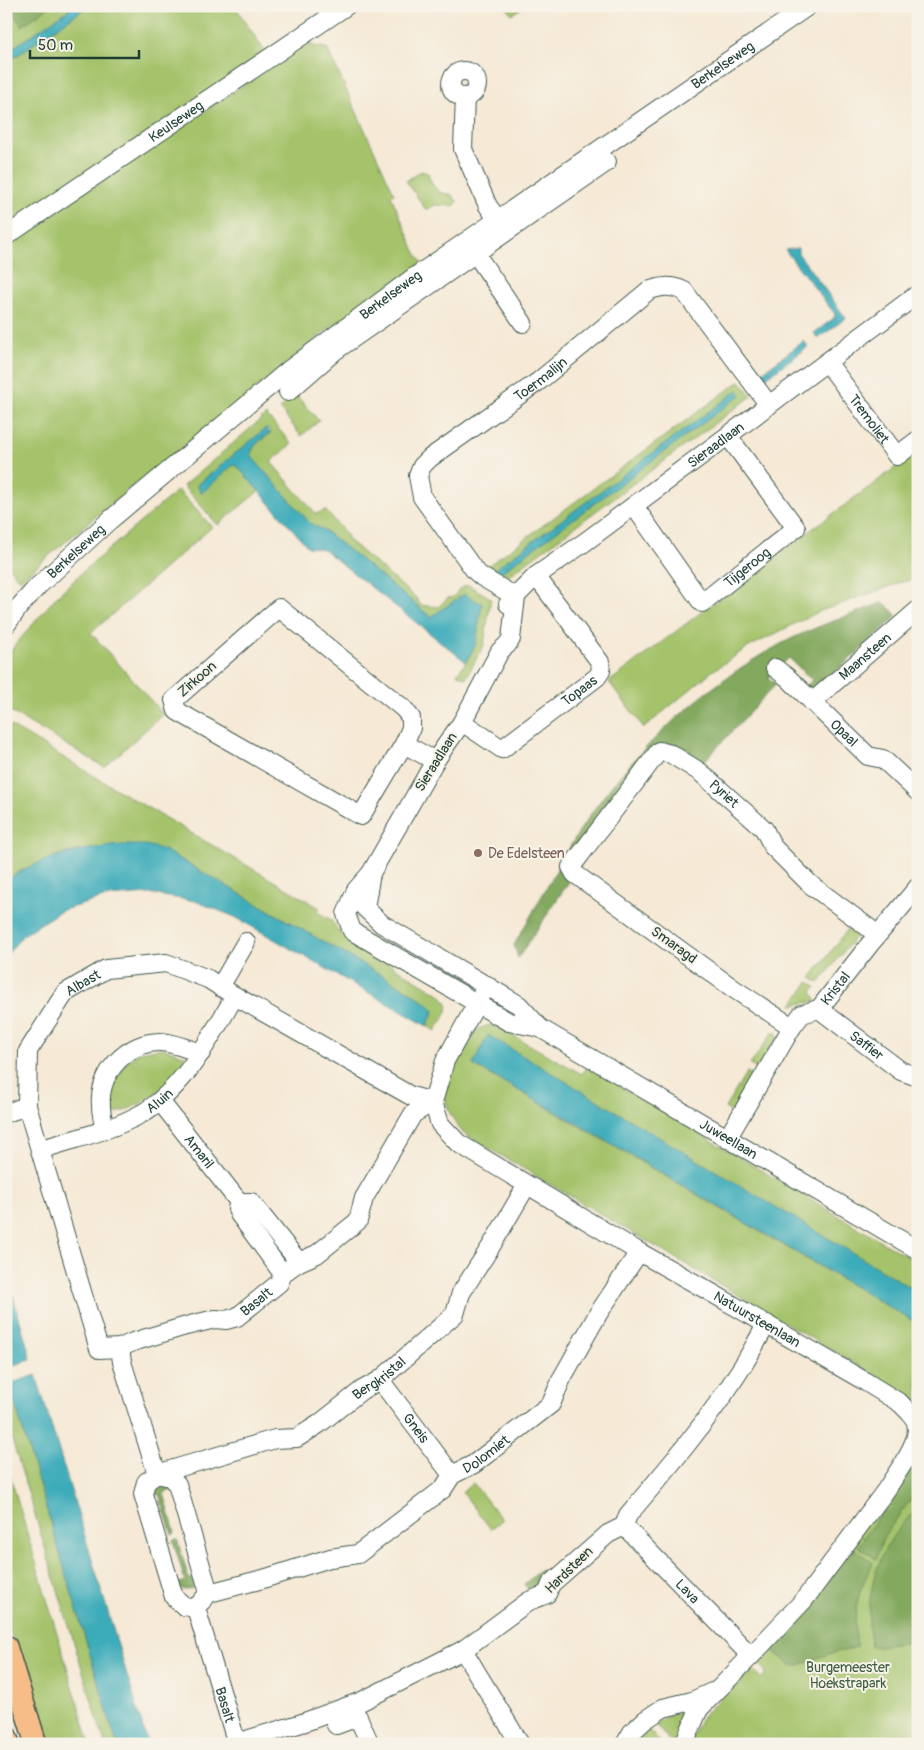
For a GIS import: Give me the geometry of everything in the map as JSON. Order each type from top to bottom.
[{"type":"main road","points":[[6,1646],[36,1744]]},
{"type":"main road","points":[[6,1736],[9,1744]]},
{"type":"street","name":"Keulseweg","points":[[6,236],[346,6]]},
{"type":"street","name":"Berkelseweg","points":[[288,392],[336,350],[472,247],[498,220],[808,6]]},
{"type":"street","points":[[465,97],[463,149],[488,206],[498,220]]},
{"type":"street","name":"Berkelseweg","points":[[6,625],[37,587],[110,520],[284,375],[410,280],[472,247],[606,162]]},
{"type":"street","points":[[472,247],[523,323]]},
{"type":"street","name":"Toermalijn","points":[[516,597],[475,570],[422,497],[418,476],[422,466],[430,458],[555,368],[648,291],[660,286],[675,287],[684,291],[769,405]]},
{"type":"street","name":"Sieraadlaan","points":[[478,1003],[352,931],[346,914],[356,890],[371,873],[436,761],[462,722],[500,651],[504,610],[508,603],[536,576],[634,506],[918,294]]},
{"type":"street","name":"Tremoliet","points":[[827,362],[897,456],[918,440]]},
{"type":"street","name":"Tijgeroog","points":[[634,506],[702,603],[796,528],[728,436]]},
{"type":"street","name":"Topaas","points":[[462,722],[502,749],[597,677],[601,671],[600,662],[536,576]]},
{"type":"street","name":"Zirkoon","points":[[279,608],[404,709],[411,718],[411,728],[404,744],[361,816],[177,711],[174,700],[279,608]]},
{"type":"street","name":"Maansteen","points":[[812,702],[918,610]]},
{"type":"street","name":"Opaal","points":[[775,668],[787,677],[868,756],[883,759],[918,792]]},
{"type":"street","points":[[404,744],[436,761]]},
{"type":"street","name":"Pyriet","points":[[580,857],[659,751],[671,754],[700,772],[764,829],[773,847],[810,885],[877,934]]},
{"type":"street","name":"Smaragd","points":[[580,857],[571,867],[575,874],[734,988],[792,1027]]},
{"type":"street","name":"Sieraadlaan","points":[[371,873],[365,908],[382,924],[487,985]]},
{"type":"street","name":"Kristal","points":[[728,1139],[792,1027],[802,1014],[819,1009],[877,934],[918,887]]},
{"type":"street","points":[[220,987],[246,942]]},
{"type":"street","name":"Albast","points":[[120,1348],[99,1349],[27,1106],[28,1051],[66,992],[106,969],[166,963],[208,979],[411,1096],[433,1102]]},
{"type":"street","points":[[433,1102],[445,1061],[487,985]]},
{"type":"street","name":"Juweellaan","points":[[487,985],[519,1005],[540,1028],[918,1250]]},
{"type":"street","name":"Aluin","points":[[40,1150],[105,1129],[140,1114],[160,1101],[202,1053],[235,996]]},
{"type":"street","name":"Juweellaan","points":[[478,1003],[509,1022],[540,1028]]},
{"type":"street","name":"Saffier","points":[[819,1009],[901,1071],[918,1077]]},
{"type":"street","points":[[105,1129],[100,1104],[104,1084],[112,1066],[124,1054],[143,1045],[161,1042],[202,1053]]},
{"type":"street","name":"Amaril","points":[[160,1101],[239,1202]]},
{"type":"street","name":"Natuursteenlaan","points":[[433,1102],[440,1124],[458,1143],[638,1252],[767,1324],[900,1403],[916,1421],[917,1431],[915,1440],[908,1456],[886,1490],[804,1600],[699,1709],[682,1744]]},
{"type":"street","name":"Basalt","points":[[120,1348],[132,1342],[186,1326],[215,1319],[226,1320],[237,1317],[279,1283],[284,1274],[299,1262],[317,1254],[358,1221],[364,1198],[413,1114],[433,1102]]},
{"type":"street","points":[[6,1113],[27,1106]]},
{"type":"street","name":"Bergkristal","points":[[157,1474],[275,1439],[297,1438],[319,1424],[362,1390],[380,1380],[456,1314],[461,1293],[527,1185]]},
{"type":"street","name":"Amaril","points":[[239,1202],[252,1202],[299,1262]]},
{"type":"street","name":"Amaril","points":[[239,1202],[238,1214],[284,1274]]},
{"type":"street","name":"Dolomiet","points":[[208,1593],[263,1579],[330,1558],[358,1554],[443,1489],[452,1475],[474,1464],[552,1404],[562,1378],[598,1314],[638,1252]]},
{"type":"street","name":"Hardsteen","points":[[236,1743],[362,1701],[463,1650],[529,1601],[547,1594],[550,1584],[608,1534],[624,1526],[628,1515],[679,1454],[729,1387],[767,1324]]},
{"type":"street","points":[[120,1348],[122,1362],[157,1474]]},
{"type":"street","name":"Gneis","points":[[380,1380],[452,1475]]},
{"type":"street","points":[[157,1474],[170,1477],[178,1484],[208,1593],[196,1608],[184,1606],[174,1597],[143,1494],[146,1482],[157,1474]]},
{"type":"street","name":"Lava","points":[[624,1526],[751,1656]]},
{"type":"street","name":"Basalt","points":[[196,1608],[236,1743]]},
{"type":"street","points":[[463,1650],[520,1744]]},
{"type":"street","name":"Natuursteenlaan","points":[[625,1744],[632,1732],[645,1720],[663,1708],[692,1701],[719,1688]]},
{"type":"street","points":[[331,1712],[336,1725],[358,1717],[370,1744]]},
{"type":"green space","points":[[6,6],[75,6],[6,53]]},
{"type":"green space","points":[[20,6],[50,6],[22,26],[12,12]]},
{"type":"green space","points":[[88,6],[235,6],[266,53],[6,228],[6,63]]},
{"type":"green space","points":[[505,6],[525,6],[512,14]]},
{"type":"green space","points":[[309,41],[313,46],[327,48],[394,193],[391,196],[422,263],[322,334],[240,402],[126,491],[20,580],[6,564],[6,244]]},
{"type":"green space","points":[[421,171],[428,173],[436,189],[442,193],[451,194],[457,201],[454,206],[435,205],[426,210],[406,181]]},
{"type":"green space","points":[[740,381],[752,396],[500,582],[482,570]]},
{"type":"green space","points":[[296,395],[319,421],[301,436],[280,409]]},
{"type":"green space","points":[[266,415],[292,444],[271,462],[316,514],[325,510],[347,535],[347,539],[416,598],[420,605],[438,607],[448,598],[454,597],[459,589],[468,585],[491,598],[484,645],[466,678],[457,674],[466,662],[464,594],[431,617],[324,530],[305,519],[252,458],[252,450],[270,434],[271,430],[269,428],[267,430],[266,428],[232,466],[236,465],[259,491],[218,525],[183,486]]},
{"type":"green space","points":[[918,451],[918,579],[902,582],[818,612],[747,648],[711,672],[644,728],[609,682]]},
{"type":"green space","points":[[178,490],[212,527],[91,633],[163,714],[104,767],[6,709],[6,658],[57,596]]},
{"type":"green space","points":[[884,602],[897,616],[816,690],[806,687],[812,680],[789,658],[776,666],[768,678],[776,684],[698,768],[660,746],[518,958],[514,945],[582,827],[621,775],[670,724],[723,680],[779,645],[817,627]]},
{"type":"green space","points":[[6,723],[320,908],[317,912],[330,919],[344,937],[438,993],[447,1002],[448,1007],[445,1016],[435,1031],[427,1026],[434,1011],[428,1004],[409,991],[164,850],[94,848],[61,854],[22,870],[6,880]]},
{"type":"green space","points":[[851,925],[859,932],[819,983],[811,978]]},
{"type":"green space","points":[[809,982],[816,987],[812,992],[817,1001],[792,1005]]},
{"type":"green space","points":[[490,1025],[497,1027],[582,1074],[587,1067],[918,1263],[918,1292],[488,1036],[473,1064],[918,1324],[918,1401],[463,1133],[448,1108],[445,1096],[446,1085],[456,1060],[469,1037],[476,1030]]},
{"type":"green space","points":[[776,1032],[778,1039],[758,1070],[750,1065],[772,1033]]},
{"type":"green space","points":[[162,1048],[187,1056],[173,1077],[165,1086],[145,1101],[111,1115],[108,1091],[119,1068],[139,1052]]},
{"type":"green space","points":[[359,1071],[397,1094],[397,1103],[356,1078]]},
{"type":"green space","points":[[747,1072],[754,1076],[732,1113],[725,1108]]},
{"type":"green space","points":[[9,1384],[117,1744],[105,1744],[6,1420],[6,1385]]},
{"type":"green space","name":"Burgemeester Hoekstrapark","points":[[918,1441],[918,1744],[689,1744],[700,1719],[751,1667],[762,1679],[766,1672],[759,1663],[772,1650],[778,1655]]},
{"type":"green space","points":[[918,1459],[918,1496],[908,1503],[884,1536],[876,1559],[858,1546]]},
{"type":"green space","points":[[6,1462],[90,1744],[46,1744],[6,1618]]},
{"type":"green space","points":[[161,1483],[168,1485],[172,1490],[164,1493],[175,1533],[172,1535],[159,1494],[151,1496],[151,1490],[155,1485]]},
{"type":"green space","points":[[473,1483],[502,1520],[491,1529],[462,1492]]},
{"type":"green space","points":[[918,1509],[918,1641],[871,1647],[869,1609],[876,1572],[892,1538]]},
{"type":"green space","points":[[177,1539],[189,1579],[198,1577],[198,1584],[189,1590],[184,1590],[176,1584],[185,1581],[173,1540]]},
{"type":"green space","points":[[855,1549],[873,1563],[857,1603],[855,1623],[857,1647],[829,1654],[799,1665],[791,1665],[772,1650]]},
{"type":"green space","points":[[541,1570],[547,1577],[541,1582],[541,1586],[538,1589],[534,1587],[529,1591],[524,1584]]},
{"type":"green space","points":[[679,1713],[684,1715],[686,1720],[672,1744],[655,1724],[672,1714]]},
{"type":"green space","points":[[649,1730],[661,1744],[637,1744],[640,1738]]},
{"type":"water","points":[[74,6],[88,6],[6,63],[6,36],[14,47]]},
{"type":"water","points":[[798,248],[798,253],[846,318],[819,338],[814,333],[834,318],[835,314],[785,250]]},
{"type":"water","points":[[804,341],[808,347],[765,378],[761,373]]},
{"type":"water","points":[[738,390],[741,395],[499,574],[495,569]]},
{"type":"water","points":[[266,428],[270,433],[254,446],[252,457],[311,524],[324,530],[431,617],[464,594],[482,604],[476,644],[466,662],[323,549],[308,547],[236,465],[232,466],[203,492],[200,492],[197,485]]},
{"type":"water","points":[[120,845],[146,845],[164,850],[409,991],[428,1004],[434,1011],[427,1026],[235,917],[195,901],[150,894],[107,897],[60,911],[22,936],[6,956],[6,880],[34,865],[61,855]]},
{"type":"water","points":[[488,1035],[918,1292],[918,1324],[566,1117],[473,1065]]},
{"type":"water","points":[[6,1272],[31,1359],[7,1368],[6,1365]]},
{"type":"water","points":[[36,1375],[148,1744],[117,1744],[9,1384]]},
{"type":"place","name":"De Edelsteen","points":[[478,853]]}]
